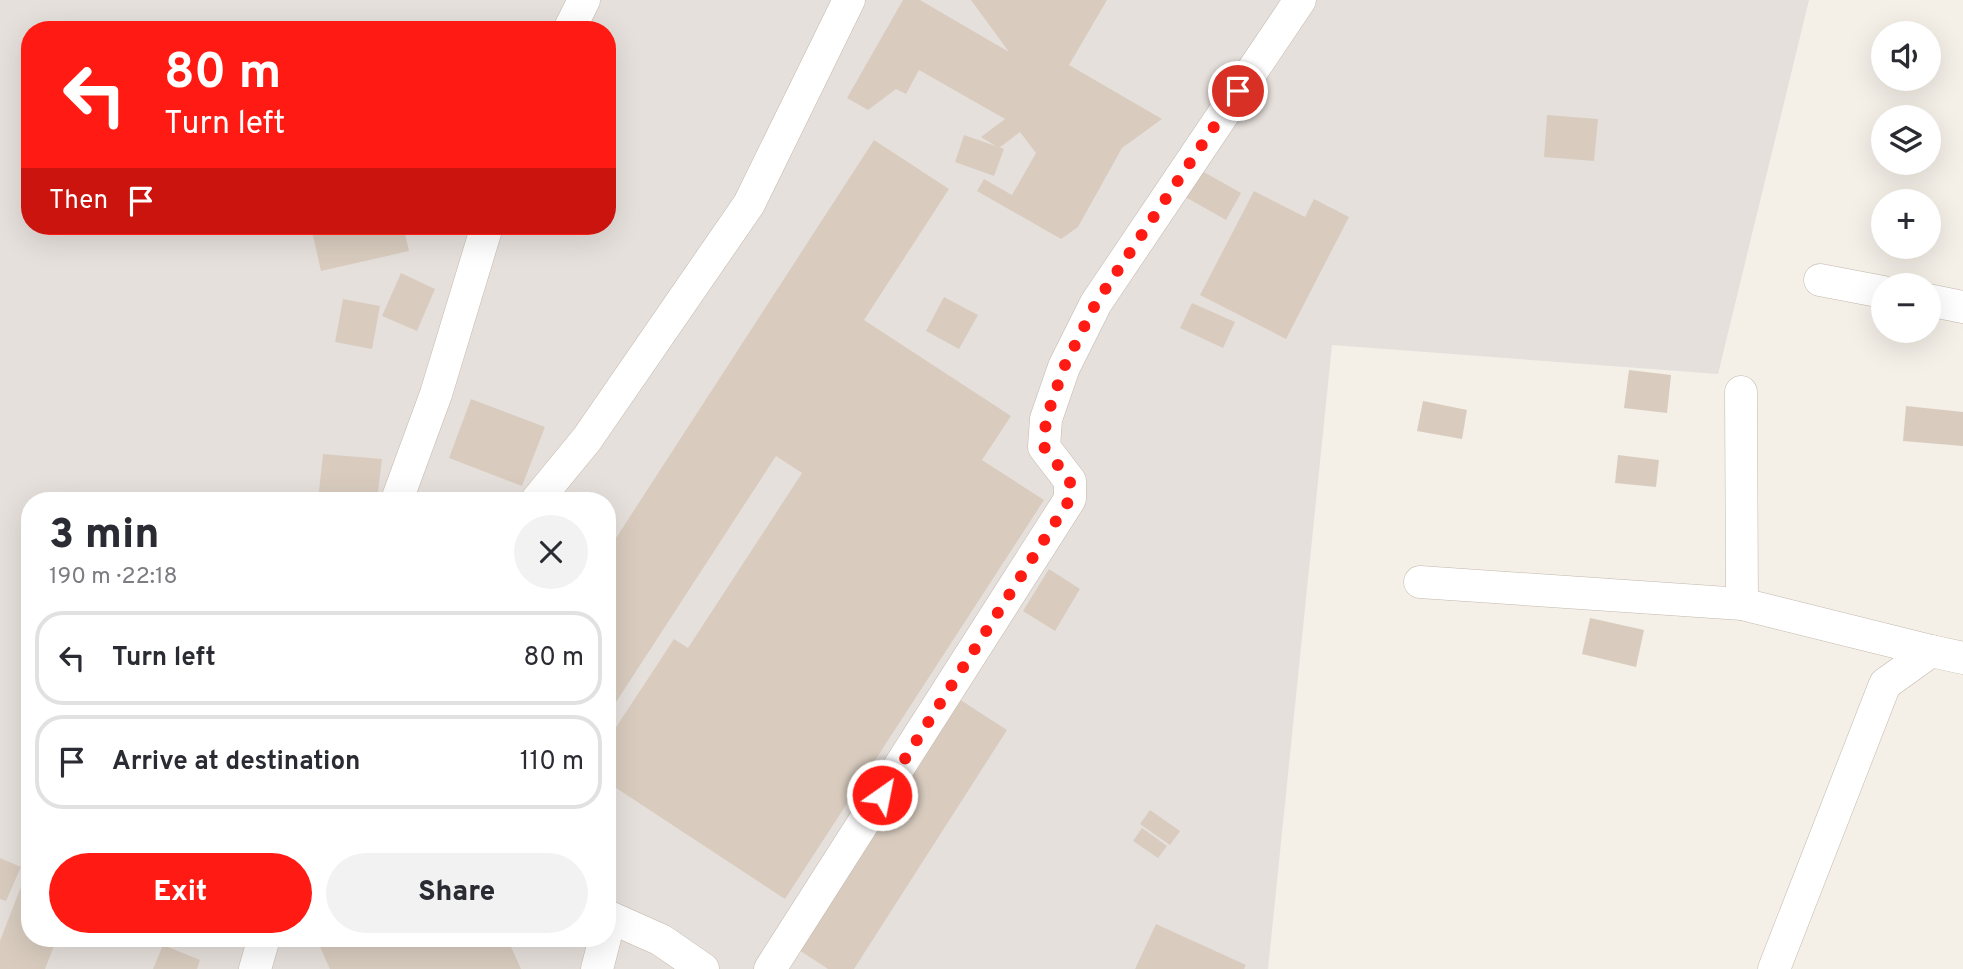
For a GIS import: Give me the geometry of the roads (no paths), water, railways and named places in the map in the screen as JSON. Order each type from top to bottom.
[{"type":"street","points":[[574,21],[584,0]]},
{"type":"street","points":[[544,492],[587,439],[749,204],[849,0]]},
{"type":"street","points":[[770,969],[1070,499],[1070,481],[1044,447],[1046,419],[1064,367],[1096,303],[1300,0]]},
{"type":"street","points":[[400,492],[436,394],[484,235]]},
{"type":"street","points":[[1820,280],[1871,290]]},
{"type":"street","points":[[1941,303],[1963,307]]},
{"type":"street","points":[[1741,392],[1742,604]]},
{"type":"street","points":[[1420,582],[1742,604],[1963,658]]},
{"type":"street","points":[[1774,969],[1885,684],[1931,651]]},
{"type":"street","points":[[616,928],[661,940],[703,969]]},
{"type":"street","points":[[255,969],[261,947]]},
{"type":"street","points":[[597,969],[603,947]]}]
